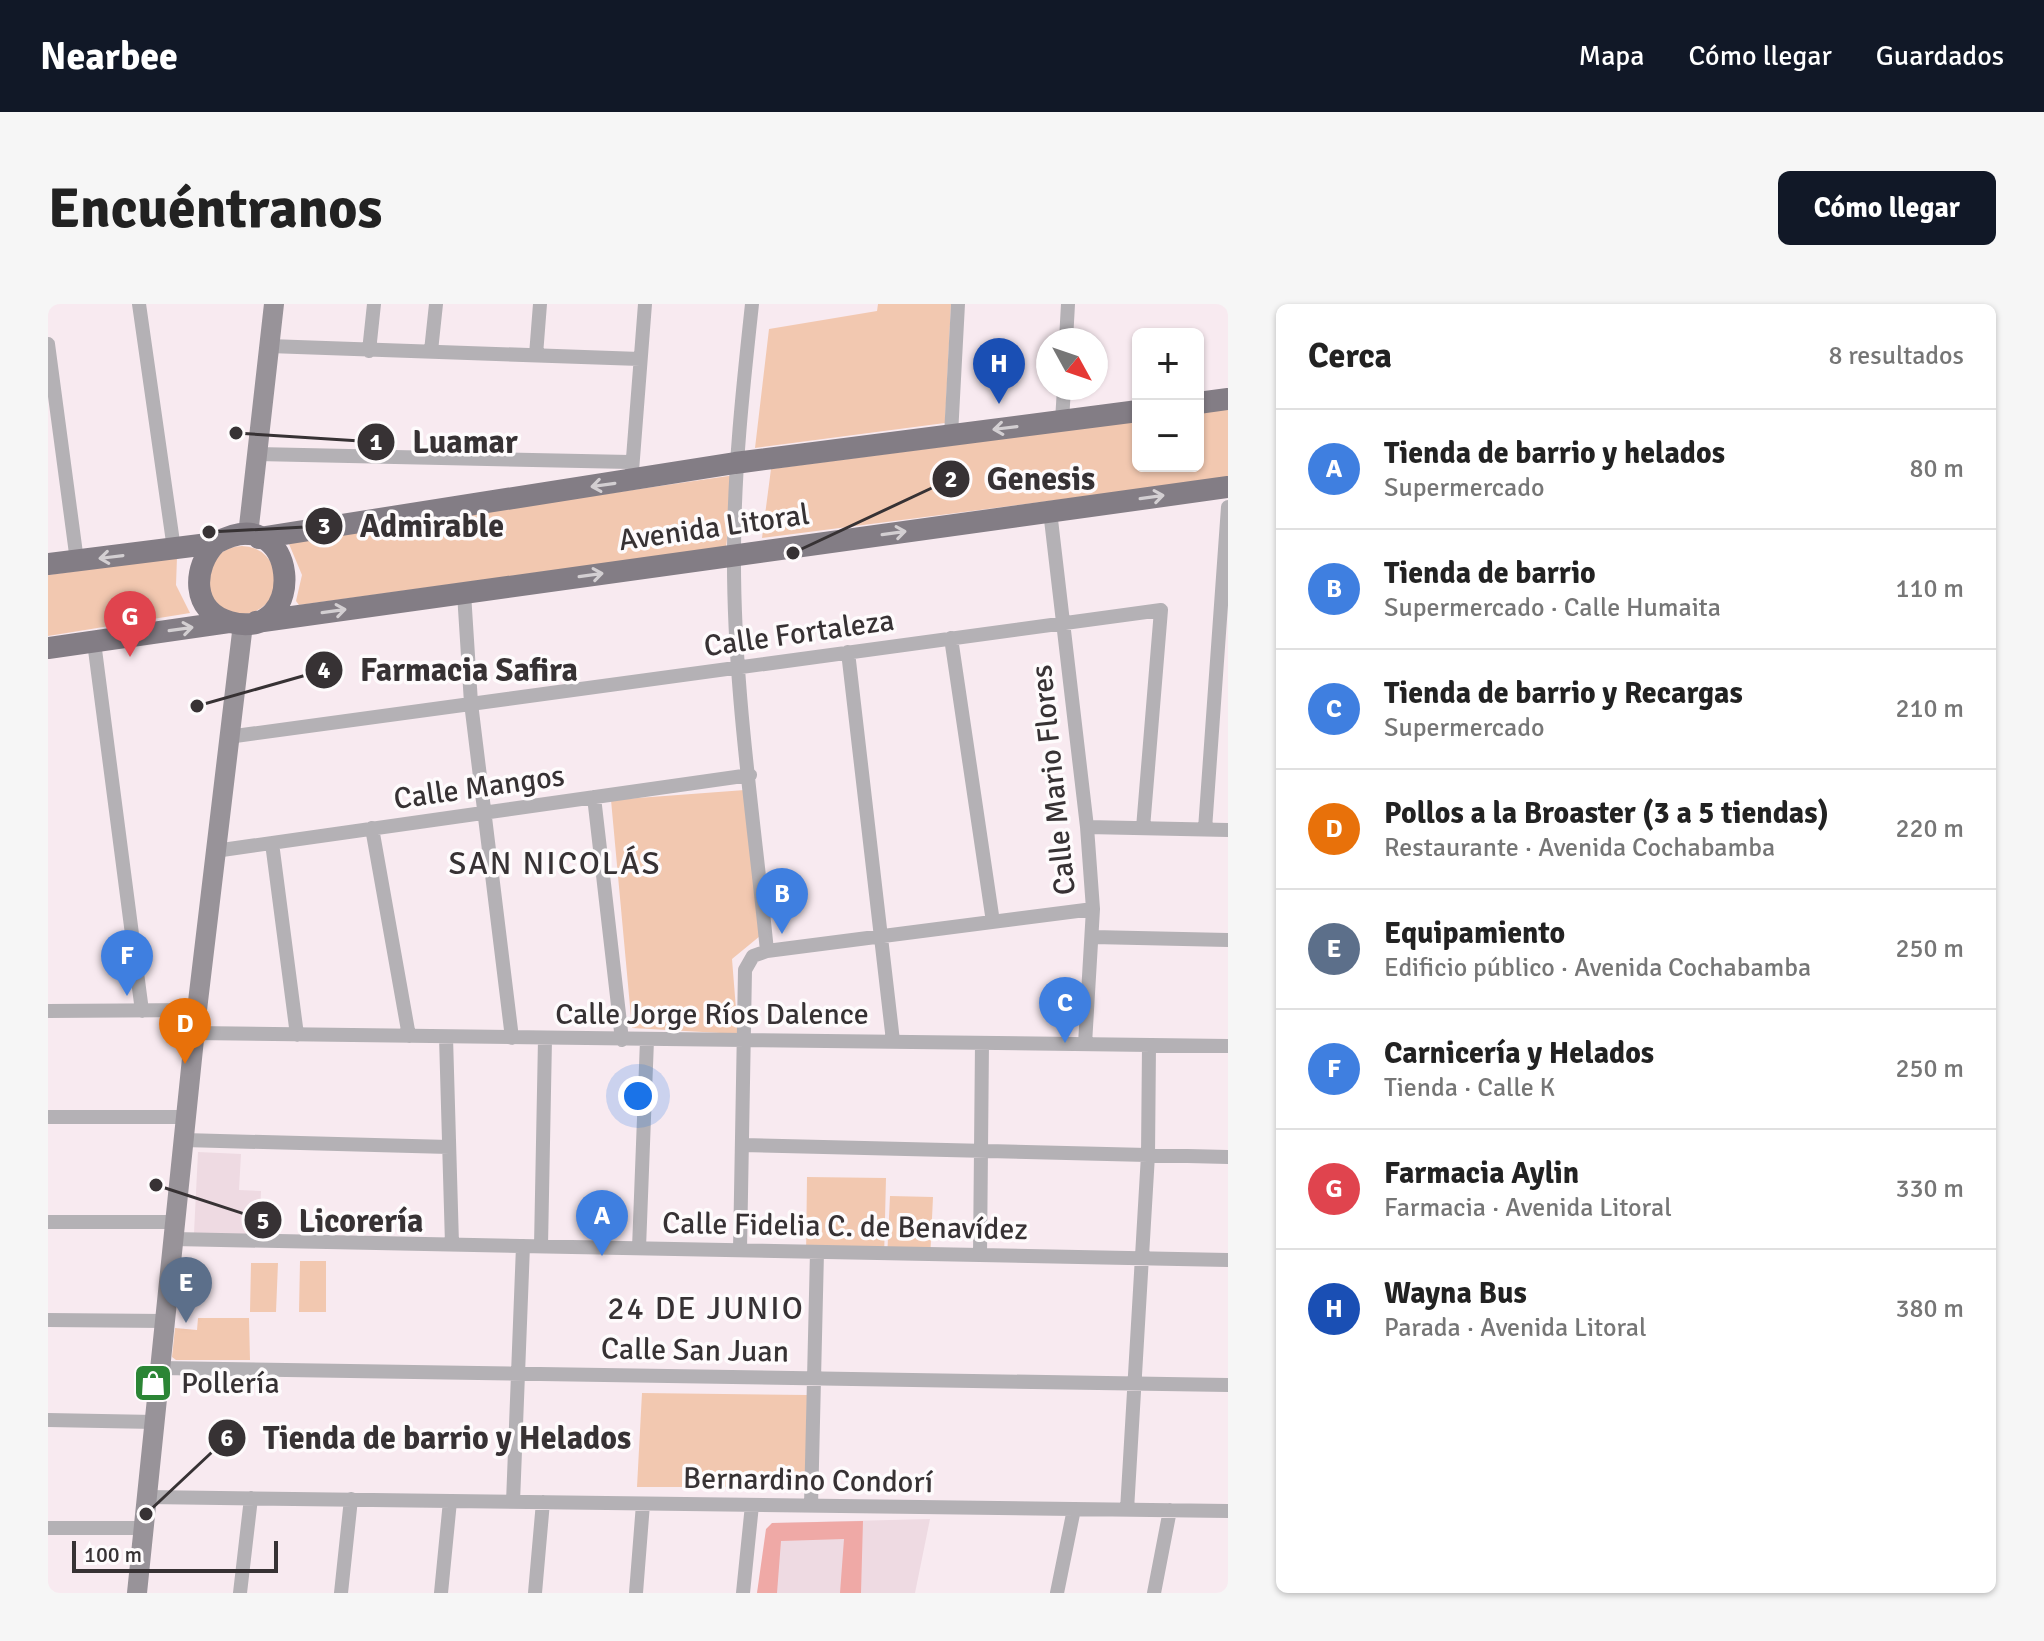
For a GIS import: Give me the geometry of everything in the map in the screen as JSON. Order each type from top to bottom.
[{"type":"main road","points":[[254,536],[257,454],[274,304]]},
{"type":"main road","points":[[1204,402],[1228,399]]},
{"type":"main road","name":"Avenida Litoral","points":[[254,536],[632,471],[735,463],[1132,412]]},
{"type":"main road","name":"Avenida Litoral","points":[[48,648],[1228,487]]},
{"type":"main road","points":[[254,536],[277,551],[287,583],[279,605],[243,623],[206,606],[197,580],[206,553],[216,543],[226,537],[254,536]]},
{"type":"main road","points":[[48,564],[216,543]]},
{"type":"main road","points":[[137,1593],[197,1010],[243,623]]},
{"type":"street","points":[[139,304],[174,549]]},
{"type":"street","points":[[369,351],[374,304]]},
{"type":"street","points":[[431,351],[436,304]]},
{"type":"street","points":[[536,355],[540,304]]},
{"type":"street","points":[[257,454],[632,471],[645,304]]},
{"type":"street","points":[[752,304],[735,463],[733,555],[738,667],[767,951]]},
{"type":"street","points":[[951,435],[958,304]]},
{"type":"street","points":[[1067,328],[1069,304]]},
{"type":"street","points":[[48,344],[77,561]]},
{"type":"street","points":[[269,346],[640,359]]},
{"type":"street","points":[[1062,421],[1063,400]]},
{"type":"street","points":[[1205,829],[1228,507]]},
{"type":"street","name":"Calle Mario Flores","points":[[1050,511],[1087,827],[1093,909],[1085,1044]]},
{"type":"street","points":[[464,593],[471,703],[512,1038]]},
{"type":"street","name":"Calle Fortaleza","points":[[228,737],[1062,621],[1161,610],[1143,828]]},
{"type":"street","points":[[951,638],[993,922]]},
{"type":"street","points":[[94,642],[142,1011]]},
{"type":"street","points":[[848,652],[893,1041]]},
{"type":"street","name":"Calle Mangos","points":[[215,851],[750,775]]},
{"type":"street","points":[[594,797],[622,1040]]},
{"type":"street","points":[[1087,827],[1228,830]]},
{"type":"street","points":[[372,828],[409,1036]]},
{"type":"street","points":[[272,843],[297,1035]]},
{"type":"street","points":[[740,1250],[745,970],[753,956],[767,951],[1093,909]]},
{"type":"street","points":[[1093,937],[1228,940]]},
{"type":"street","points":[[48,1011],[197,1010]]},
{"type":"street","name":"Calle Jorge Ríos Dalence","points":[[195,1033],[1228,1046]]},
{"type":"street","points":[[446,1037],[452,1244]]},
{"type":"street","points":[[541,1246],[545,1039]]},
{"type":"street","points":[[639,1248],[647,1040]]},
{"type":"street","points":[[980,1255],[982,1043]]},
{"type":"street","points":[[1127,1510],[1139,1259],[1148,1155],[1149,1045]]},
{"type":"street","points":[[48,1117],[186,1117]]},
{"type":"street","points":[[184,1140],[449,1147]]},
{"type":"street","points":[[742,1145],[1228,1157]]},
{"type":"street","name":"Calle Fidelia C. de Benavídez","points":[[48,1222],[452,1244],[1228,1260]]},
{"type":"street","points":[[513,1502],[523,1246]]},
{"type":"street","points":[[811,1506],[817,1252]]},
{"type":"street","points":[[48,1320],[165,1321]]},
{"type":"street","name":"Calle San Juan","points":[[160,1368],[1228,1385]]},
{"type":"street","points":[[48,1420],[155,1422]]},
{"type":"street","name":"Bernardino Condorí","points":[[147,1497],[1228,1511]]},
{"type":"street","points":[[240,1593],[251,1498]]},
{"type":"street","points":[[341,1593],[351,1499]]},
{"type":"street","points":[[441,1593],[450,1501]]},
{"type":"street","points":[[535,1593],[543,1502]]},
{"type":"street","points":[[636,1593],[643,1504]]},
{"type":"street","points":[[743,1593],[752,1505]]},
{"type":"street","points":[[1057,1593],[1074,1509]]},
{"type":"street","points":[[1154,1593],[1170,1510]]},
{"type":"street","points":[[48,1528],[144,1528]]},
{"type":"shaded area","points":[[878,304],[951,304],[945,423],[755,448],[769,329],[877,311]]},
{"type":"shaded area","points":[[1228,409],[1228,478],[762,538],[771,469],[1132,422],[1132,472],[1204,472],[1204,412]]},
{"type":"shaded area","points":[[735,475],[726,547],[299,605],[296,601],[302,575],[289,544],[291,540]]},
{"type":"shaded area","points":[[249,546],[270,561],[276,580],[274,593],[266,604],[249,614],[235,614],[218,604],[210,593],[208,573],[218,556],[229,548]]},
{"type":"shaded area","points":[[177,557],[176,585],[190,613],[48,636],[48,575]]},
{"type":"shaded area","points":[[745,790],[760,936],[732,959],[738,1034],[632,1028],[611,800]]},
{"type":"shaded area","points":[[198,1152],[241,1154],[239,1190],[261,1191],[259,1236],[194,1233]]},
{"type":"shaded area","points":[[807,1177],[886,1178],[884,1259],[806,1258]]},
{"type":"shaded area","points":[[890,1196],[933,1197],[930,1260],[887,1259]]},
{"type":"shaded area","points":[[300,1261],[326,1261],[326,1312],[299,1312]]},
{"type":"shaded area","points":[[251,1263],[278,1263],[276,1312],[250,1312]]},
{"type":"shaded area","points":[[198,1318],[249,1318],[250,1360],[176,1360],[172,1357],[175,1328],[197,1330]]},
{"type":"shaded area","points":[[642,1393],[807,1395],[806,1487],[637,1487]]},
{"type":"shaded area","points":[[930,1519],[915,1593],[757,1593],[772,1523]]},
{"type":"building","points":[[863,1521],[861,1593],[840,1593],[844,1539],[781,1541],[777,1593],[757,1593],[766,1529],[772,1523]]},
{"type":"place","name":"Wayna Bus","points":[[999,404]]},
{"type":"place","name":"Luamar","points":[[236,433]]},
{"type":"place","name":"Admirable","points":[[209,532]]},
{"type":"place","name":"Genesis","points":[[793,553]]},
{"type":"place","name":"Farmacia Aylin","points":[[130,657]]},
{"type":"place","name":"Farmacia Safira","points":[[197,706]]},
{"type":"place","name":"Tienda de barrio","points":[[782,934]]},
{"type":"place","name":"Carnicería y Helados","points":[[127,996]]},
{"type":"place","name":"Tienda de barrio y Recargas","points":[[1065,1043]]},
{"type":"place","name":"Pollos a la Broaster (3 a 5 tiendas)","points":[[185,1064]]},
{"type":"place","name":"Licorería","points":[[156,1185]]},
{"type":"place","name":"Tienda de barrio y helados","points":[[602,1256]]},
{"type":"place","name":"Equipamiento","points":[[186,1323]]},
{"type":"place","name":"Pollería","points":[[153,1383]]},
{"type":"place","name":"Tienda de barrio y Helados","points":[[146,1514]]},
{"type":"district","name":"SAN NICOLÁS","points":[[555,863]]},
{"type":"district","name":"24 DE JUNIO","points":[[706,1308]]}]
